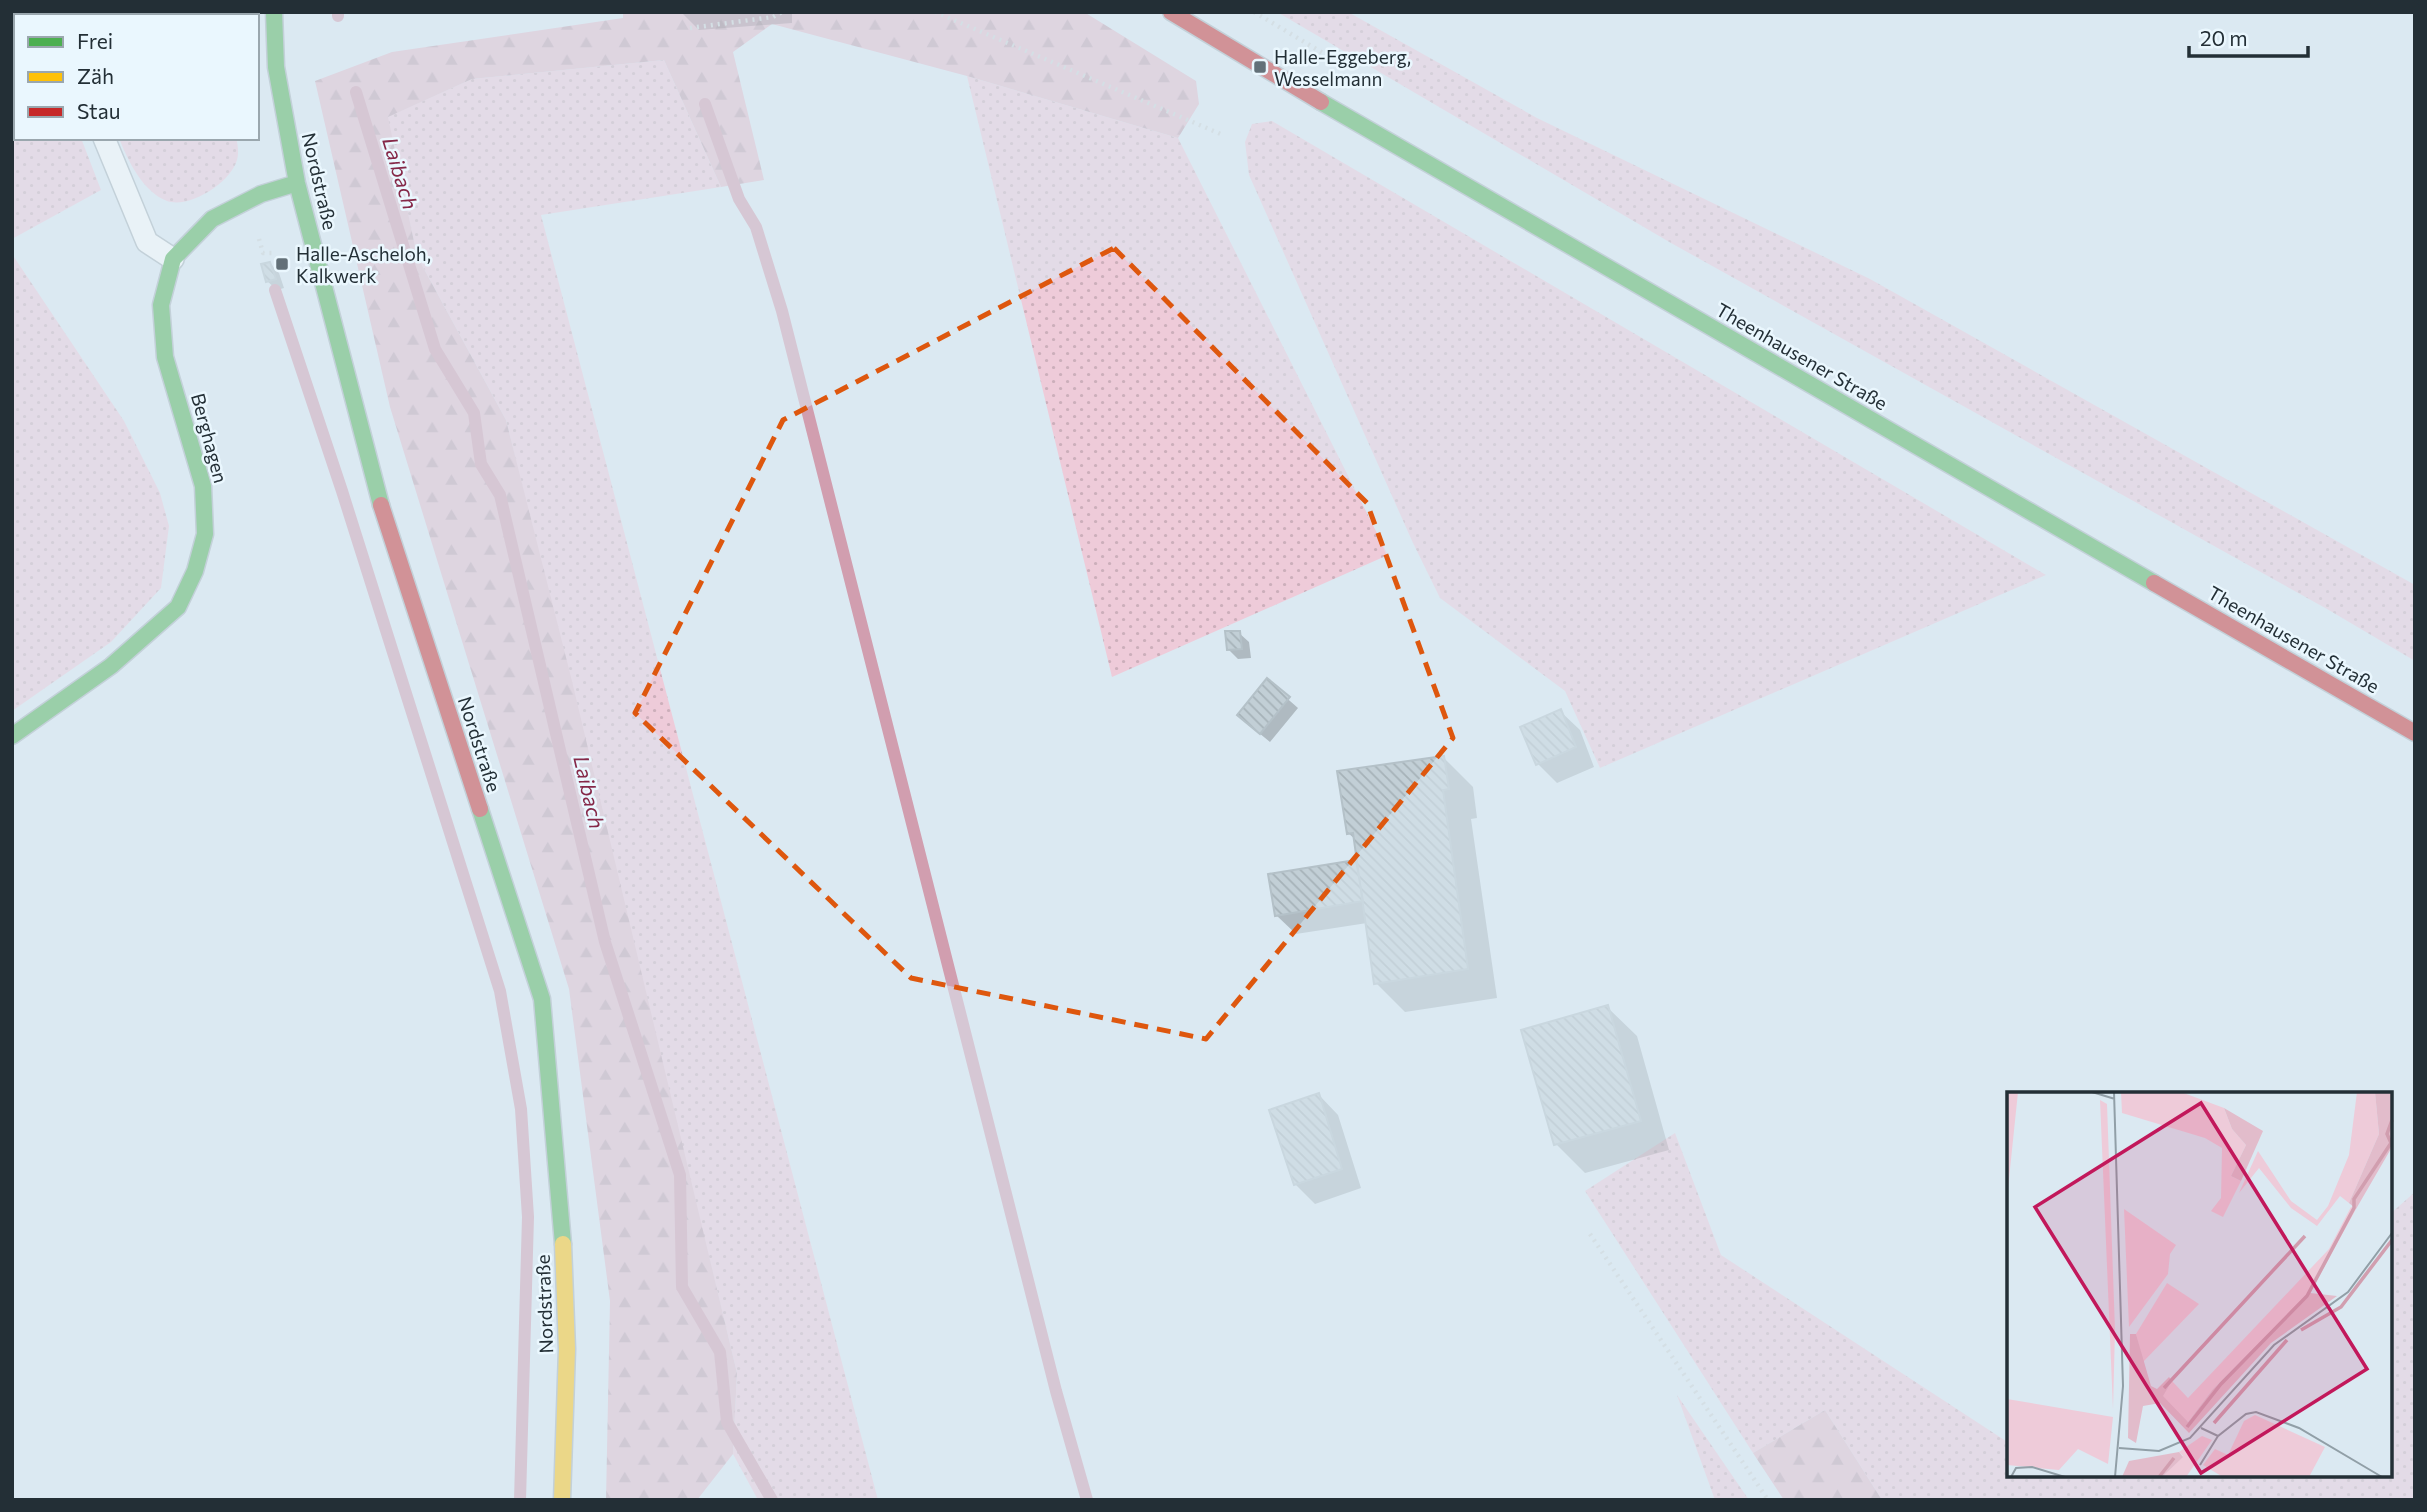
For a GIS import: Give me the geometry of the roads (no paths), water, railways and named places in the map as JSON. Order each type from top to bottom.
[{"type":"street","name":"Nordstraße","points":[[274,12],[276,67],[298,183],[386,524],[542,999],[562,1214],[567,1349],[562,1500]]},
{"type":"street","name":"Theenhausener Straße","points":[[1171,12],[1272,74],[2415,733]]},
{"type":"street","name":"Berghagen","points":[[12,736],[111,666],[178,607],[195,571],[205,534],[203,486],[165,358],[161,305],[173,259],[212,219],[261,194],[298,183]]},
{"type":"lane","points":[[105,140],[147,242],[173,259]]},
{"type":"waterway","name":"Laibach","points":[[356,92],[435,349],[474,413],[481,464],[500,495],[605,942],[680,1175],[682,1287],[720,1352],[727,1422],[772,1500]]},
{"type":"waterway","points":[[705,104],[739,199],[756,227],[782,311],[1056,1391],[1087,1500]]},
{"type":"waterway","points":[[275,290],[342,491],[500,991],[521,1109],[528,1217],[520,1500]]},
{"type":"place","name":"Halle-Eggeberg, Wesselmann","points":[[1260,67]]},
{"type":"place","name":"Halle-Ascheloh, Kalkwerk","points":[[282,264]]}]
